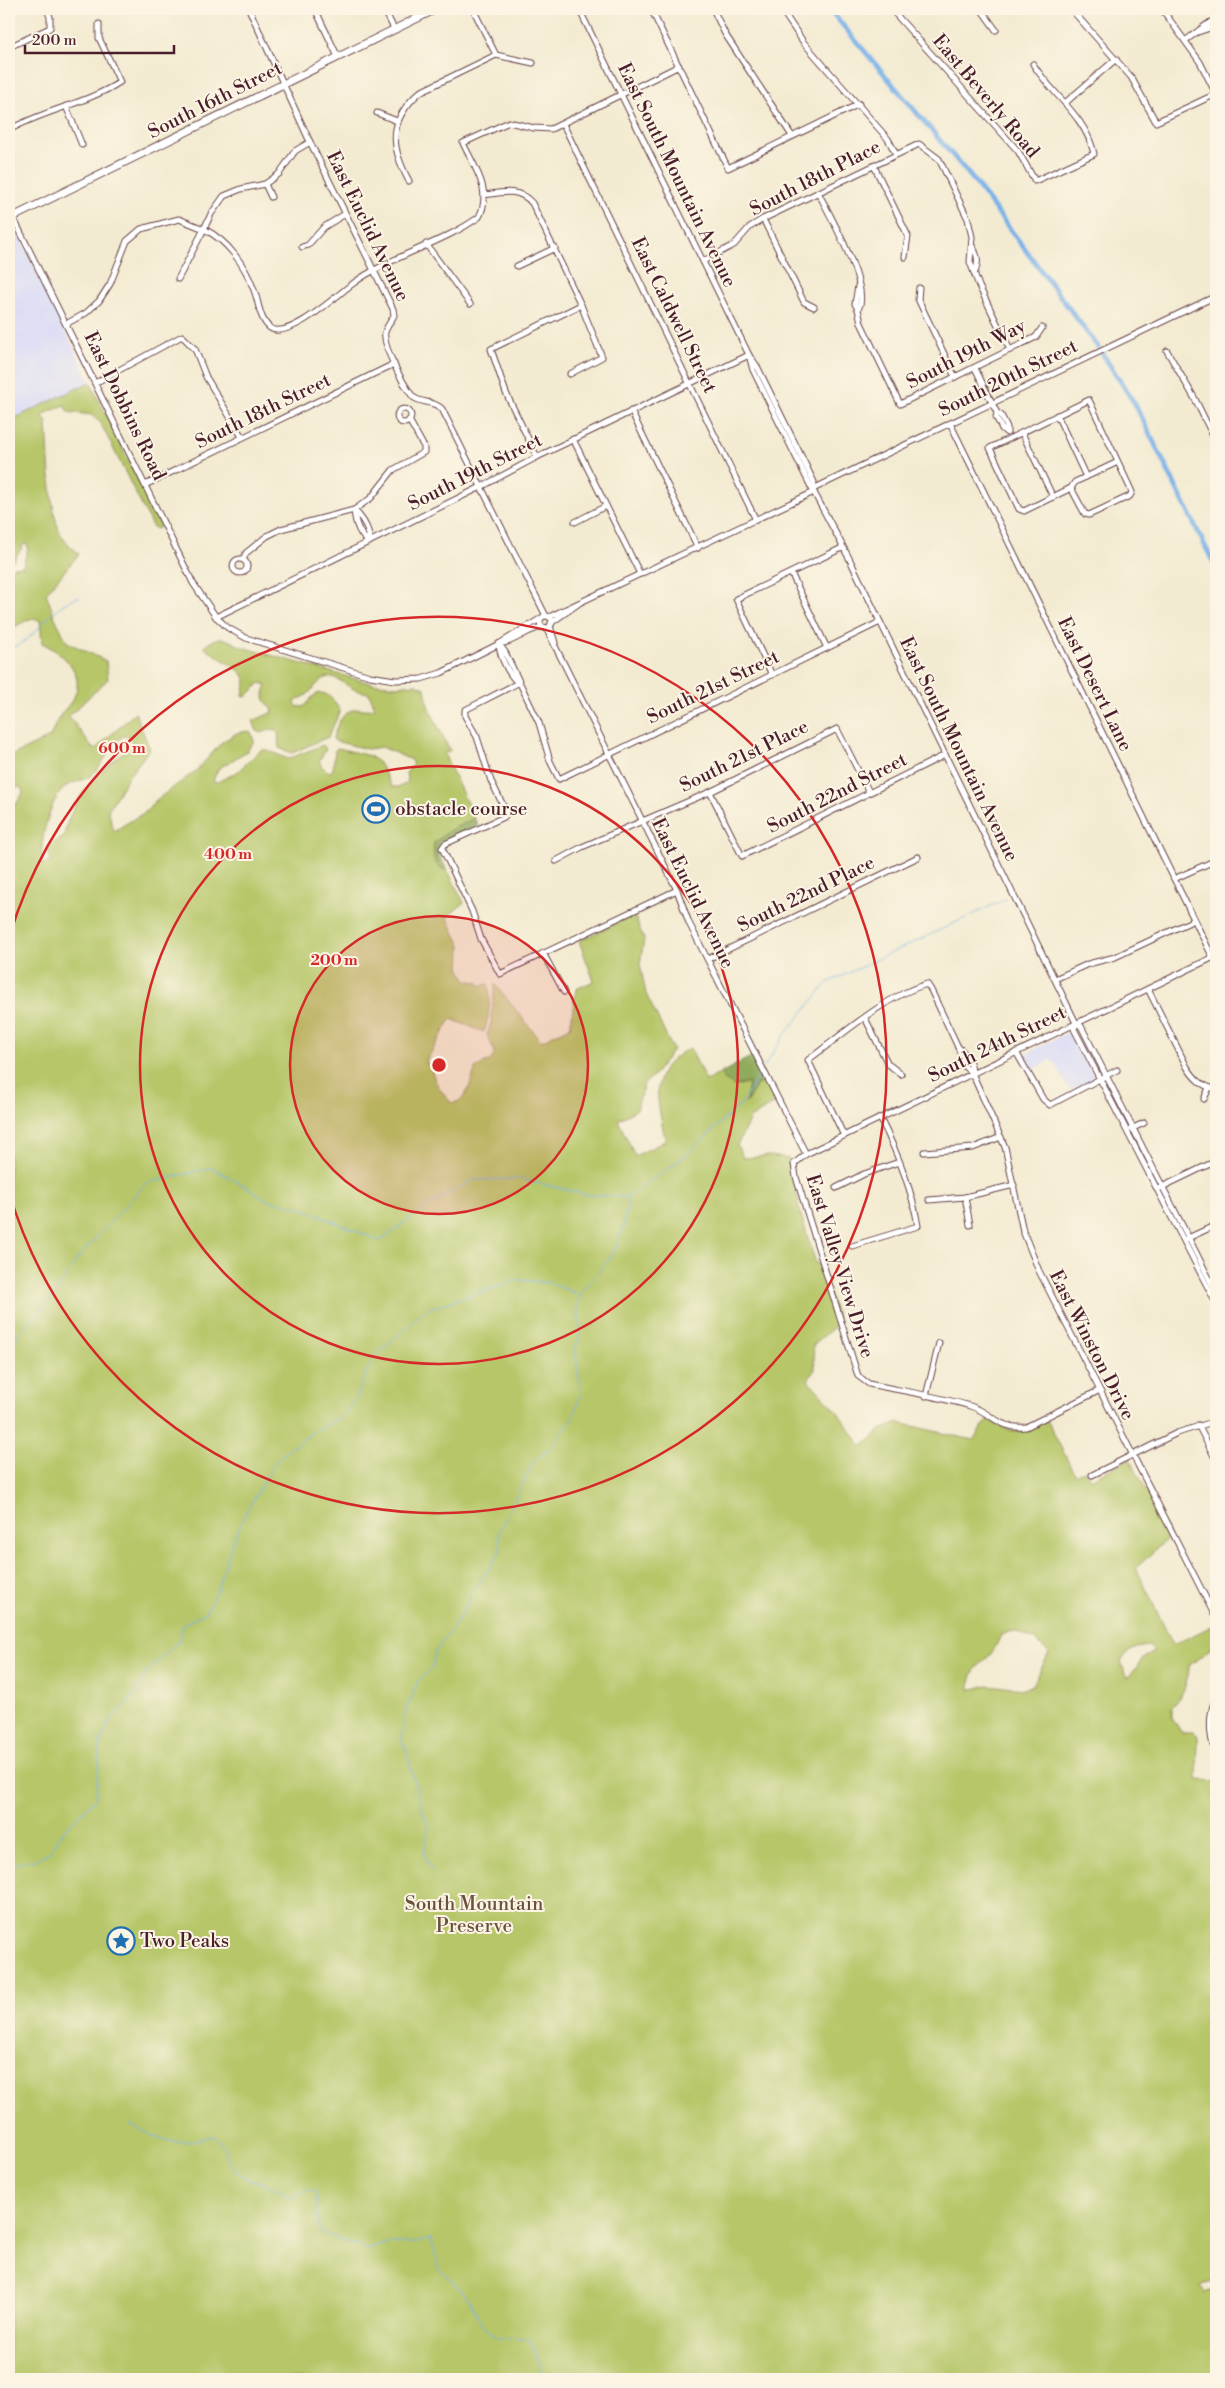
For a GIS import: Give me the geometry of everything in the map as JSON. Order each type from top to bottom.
[{"type":"main road","name":"South 16th Street","points":[[11,217],[248,103],[284,83],[436,9]]},
{"type":"main road","name":"East Dobbins Road","points":[[9,207],[11,217]]},
{"type":"street","points":[[9,48],[51,25],[47,9]]},
{"type":"street","name":"East Euclid Avenue","points":[[249,9],[310,142],[394,315],[385,332],[386,344],[394,364],[413,397],[417,400],[435,402],[442,409],[482,487],[544,618]]},
{"type":"street","points":[[315,9],[338,57]]},
{"type":"street","points":[[384,9],[394,29]]},
{"type":"street","points":[[473,9],[496,55]]},
{"type":"street","name":"East South Mountain Avenue","points":[[579,9],[749,355],[758,368],[814,482],[814,491],[880,622],[944,756],[1076,1023],[1081,1026],[1103,1078],[1215,1293],[1216,1304]]},
{"type":"street","points":[[650,9],[728,168],[859,104]]},
{"type":"street","points":[[713,9],[725,34],[792,136]]},
{"type":"street","points":[[781,9],[804,43],[859,104],[888,139],[896,154]]},
{"type":"street","name":"East Beverly Road","points":[[892,9],[1018,150],[1035,181],[1094,154],[1085,130],[1065,102]]},
{"type":"street","points":[[981,9],[996,30]]},
{"type":"street","points":[[1072,9],[1116,59],[1143,97],[1156,122],[1216,94],[1200,62],[1162,9]]},
{"type":"street","points":[[1186,40],[1198,32],[1202,26],[1216,22]]},
{"type":"street","points":[[9,130],[38,115],[80,102],[120,82],[98,38],[99,24]]},
{"type":"street","points":[[409,181],[395,151],[397,121],[409,101],[420,92],[496,55],[533,63]]},
{"type":"street","points":[[1034,64],[1039,74],[1065,102],[1116,59]]},
{"type":"street","points":[[66,324],[86,313],[99,301],[110,284],[127,241],[141,229],[179,219],[204,229],[221,240],[245,269],[254,290],[261,315],[271,328],[278,331],[289,328],[374,271],[479,217],[484,207],[485,195],[483,186],[463,144],[509,122],[542,129],[552,129],[679,66]]},
{"type":"street","points":[[66,106],[82,145]]},
{"type":"street","points":[[377,113],[397,121]]},
{"type":"street","name":"East Caldwell Street","points":[[563,124],[756,520]]},
{"type":"street","points":[[178,279],[210,214],[224,196],[241,189],[265,184],[279,174],[295,151],[310,142]]},
{"type":"street","name":"South 18th Place","points":[[703,262],[734,245],[750,227],[762,218],[919,144],[939,159],[968,219],[973,247],[970,262],[979,286],[1010,350]]},
{"type":"street","points":[[874,166],[908,236],[906,257]]},
{"type":"street","points":[[265,184],[271,196]]},
{"type":"street","points":[[485,195],[510,192],[526,196],[532,203],[582,304],[602,357],[570,374]]},
{"type":"street","name":"South 19th Way","points":[[818,192],[855,270],[858,286],[855,304],[861,323],[900,404],[1036,337],[1042,328]]},
{"type":"street","points":[[302,247],[308,245],[324,227],[346,214]]},
{"type":"street","name":"East Dobbins Road","points":[[11,217],[66,324],[193,583],[216,617]]},
{"type":"street","points":[[762,218],[804,302],[814,307]]},
{"type":"street","points":[[426,244],[470,304]]},
{"type":"street","points":[[516,266],[555,248]]},
{"type":"street","points":[[920,288],[918,299],[955,377]]},
{"type":"street","name":"South 20th Street","points":[[216,617],[228,628],[253,641],[370,676],[395,680],[422,679],[436,675],[499,644],[544,618],[698,548],[992,402],[1216,296]]},
{"type":"street","points":[[537,457],[506,392],[491,349],[582,304]]},
{"type":"street","points":[[95,383],[182,336],[195,349],[206,377],[242,437]]},
{"type":"street","points":[[1167,351],[1216,442]]},
{"type":"street","name":"South 19th Street","points":[[216,617],[482,487],[537,457],[749,355]]},
{"type":"street","name":"South 18th Street","points":[[145,485],[394,364]]},
{"type":"street","points":[[974,368],[997,413],[996,417],[1008,436]]},
{"type":"street","points":[[1071,488],[1085,514],[1090,515],[1130,496],[1132,492],[1118,462],[1089,400],[1022,432],[1008,436],[990,448],[1019,508],[1024,511],[1071,488],[1076,482],[1118,462]]},
{"type":"street","points":[[632,411],[698,548]]},
{"type":"street","points":[[1057,415],[1086,477]]},
{"type":"street","points":[[243,560],[253,548],[281,529],[354,510],[371,498],[393,470],[424,452],[409,420]]},
{"type":"street","name":"East Desert Lane","points":[[950,423],[1174,880],[1214,957]]},
{"type":"street","points":[[1022,432],[1053,497]]},
{"type":"street","points":[[574,439],[640,574]]},
{"type":"street","points":[[575,522],[606,506]]},
{"type":"street","points":[[354,510],[369,534],[369,542]]},
{"type":"street","points":[[354,510],[355,520],[364,538],[369,542]]},
{"type":"street","points":[[358,526],[364,524]]},
{"type":"street","points":[[772,675],[736,599],[842,548]]},
{"type":"street","points":[[791,573],[826,648]]},
{"type":"street","name":"South 20th Street","points":[[499,644],[515,640],[535,628],[548,626],[578,604]]},
{"type":"street","points":[[544,618],[548,626],[540,623],[544,618]]},
{"type":"street","name":"South 21st Street","points":[[518,683],[538,723],[553,770],[559,779],[880,622]]},
{"type":"street","name":"East Euclid Avenue","points":[[548,626],[555,644],[677,890],[684,914],[806,1154]]},
{"type":"street","points":[[499,644],[505,652],[518,683],[465,710],[482,750],[491,781],[507,813],[504,817],[445,844],[442,848],[472,911],[481,939],[500,974],[677,890]]},
{"type":"street","name":"South 21st Place","points":[[556,861],[710,792],[837,728],[869,792]]},
{"type":"street","name":"South 22nd Street","points":[[710,792],[742,856],[944,756]]},
{"type":"street","name":"South 22nd Place","points":[[708,959],[918,857]]},
{"type":"street","points":[[1174,880],[1216,860]]},
{"type":"street","points":[[1055,980],[1088,964],[1114,957],[1194,920]]},
{"type":"street","points":[[542,953],[564,992]]},
{"type":"street","name":"South 24th Street","points":[[794,1164],[806,1154],[1214,957]]},
{"type":"street","name":"East Winston Drive","points":[[865,1018],[891,1001],[927,984],[963,1056],[967,1070],[972,1073],[1001,1138],[1014,1185],[1023,1231],[1038,1271],[1216,1618]]},
{"type":"street","points":[[1148,988],[1187,1067],[1195,1079],[1209,1088],[1216,1089]]},
{"type":"street","points":[[844,1136],[808,1060],[865,1018],[888,1064],[900,1074]]},
{"type":"street","points":[[1016,1052],[1043,1099],[1050,1105],[1117,1070]]},
{"type":"street","points":[[1204,1099],[1209,1088]]},
{"type":"street","points":[[852,1246],[918,1226],[914,1202],[900,1162],[880,1118]]},
{"type":"street","points":[[1130,1130],[1144,1123]]},
{"type":"street","points":[[924,1152],[973,1148],[1001,1138]]},
{"type":"street","points":[[1160,1188],[1216,1161]]},
{"type":"street","points":[[836,1188],[864,1174],[900,1162]]},
{"type":"street","name":"East Valley View Drive","points":[[794,1164],[796,1177],[858,1376],[869,1384],[926,1396]]},
{"type":"street","points":[[929,1200],[965,1197],[1014,1185]]},
{"type":"street","points":[[965,1197],[970,1225]]},
{"type":"street","points":[[1186,1239],[1216,1225]]},
{"type":"street","points":[[939,1343],[926,1396],[973,1407],[1003,1425],[1014,1428],[1026,1427],[1098,1391]]},
{"type":"street","points":[[1092,1475],[1131,1454],[1198,1425],[1216,1421]]},
{"type":"street","points":[[1198,1425],[1216,1460]]},
{"type":"street","points":[[1215,1745],[1210,1717],[1216,1698]]},
{"type":"shaded area","points":[[11,219],[90,382],[9,421],[9,220]]},
{"type":"shaded area","points":[[1071,1031],[1096,1079],[1070,1091],[1054,1062],[1051,1060],[1029,1072],[1022,1056]]},
{"type":"green space","name":"South Mountain Preserve","points":[[90,382],[161,527],[157,529],[152,526],[100,422],[92,415],[68,412],[64,405],[43,415],[47,423],[50,483],[58,529],[63,538],[79,554],[46,593],[55,618],[67,642],[106,661],[108,679],[69,716],[94,750],[135,713],[150,749],[128,777],[108,810],[114,831],[147,811],[155,801],[197,770],[222,742],[237,733],[248,731],[251,732],[254,741],[247,751],[218,769],[213,781],[217,782],[237,772],[261,750],[267,750],[288,759],[323,745],[326,749],[319,761],[322,767],[329,772],[333,770],[335,750],[338,748],[370,756],[379,763],[392,787],[400,787],[408,782],[406,773],[413,765],[411,760],[382,747],[367,749],[335,741],[333,738],[337,726],[346,713],[356,709],[375,708],[369,693],[354,689],[332,677],[323,679],[309,693],[295,702],[296,706],[303,707],[312,697],[319,693],[331,697],[340,711],[328,737],[292,753],[279,748],[278,731],[273,729],[260,733],[257,731],[253,721],[273,712],[264,698],[267,685],[260,683],[246,697],[243,696],[246,680],[241,672],[204,647],[218,638],[226,639],[242,647],[370,683],[396,686],[416,684],[425,688],[428,706],[450,751],[444,754],[474,818],[449,831],[434,843],[434,857],[439,866],[448,871],[464,903],[447,917],[461,946],[460,970],[468,981],[478,982],[481,986],[488,984],[490,996],[489,1014],[484,1032],[451,1019],[426,1061],[427,1064],[431,1063],[435,1080],[448,1099],[452,1103],[462,1099],[468,1090],[476,1067],[492,1059],[494,1056],[493,1047],[487,1035],[491,1023],[495,984],[541,1041],[570,1027],[576,989],[594,981],[579,941],[634,915],[644,939],[640,964],[646,994],[673,1050],[656,1073],[644,1084],[636,1110],[618,1120],[635,1156],[665,1141],[658,1100],[660,1077],[675,1057],[690,1048],[706,1081],[721,1073],[723,1079],[749,1083],[746,1102],[757,1084],[763,1083],[764,1077],[776,1102],[750,1119],[737,1145],[743,1158],[770,1156],[790,1159],[790,1169],[799,1202],[798,1205],[816,1264],[819,1264],[839,1323],[813,1345],[815,1369],[808,1380],[837,1411],[862,1447],[882,1429],[899,1423],[973,1440],[988,1419],[1005,1428],[1017,1431],[1047,1420],[1075,1475],[1085,1470],[1090,1479],[1130,1459],[1170,1536],[1136,1568],[1173,1645],[1216,1624],[1216,1644],[1189,1666],[1184,1688],[1179,1699],[1172,1707],[1172,1717],[1181,1732],[1194,1732],[1198,1737],[1197,1780],[1216,1781],[1216,2279],[1200,2287],[1205,2293],[1216,2288],[1216,2379],[9,2379],[9,815],[23,793],[21,787],[16,787],[9,796],[9,757],[50,737],[62,713],[73,700],[77,688],[77,679],[70,664],[57,652],[42,643],[40,620],[29,619],[9,630],[9,571],[13,567],[23,566],[28,548],[27,544],[24,544],[14,560],[9,563],[9,421]],"holes":[[[123,736],[129,736],[132,742],[130,746],[88,786],[73,810],[67,823],[64,837],[52,844],[48,851],[51,861],[43,865],[42,846],[46,822],[55,801],[67,786],[89,777],[95,772]],[[1015,1631],[1035,1640],[1049,1653],[1033,1685],[1024,1689],[988,1685],[970,1690],[973,1674],[977,1667],[993,1651],[1002,1633]],[[1149,1646],[1154,1651],[1145,1657],[1127,1677],[1121,1661],[1123,1657],[1136,1648]]]},
{"type":"green space","points":[[474,818],[478,825],[439,843],[439,856],[448,871],[439,867],[434,857],[434,843],[449,831]]},
{"type":"green space","points":[[754,1055],[764,1077],[763,1083],[757,1084],[746,1103],[749,1083],[734,1086],[723,1079],[721,1073]]},
{"type":"waterway","points":[[829,9],[971,177],[1098,347]]},
{"type":"waterway","points":[[1102,353],[1135,404],[1216,568]]},
{"type":"waterway","points":[[9,649],[27,639],[60,607],[79,597]]},
{"type":"waterway","points":[[764,1067],[786,1033],[827,983],[1006,899]]},
{"type":"waterway","points":[[9,1364],[19,1333],[47,1304],[78,1258],[146,1183],[212,1168],[267,1200],[299,1207],[380,1241],[421,1210],[473,1180],[520,1179],[588,1195],[628,1197],[684,1157],[741,1104],[762,1070]]},
{"type":"waterway","points":[[9,1865],[35,1860],[51,1851],[62,1832],[96,1798],[101,1741],[110,1721],[136,1694],[146,1673],[178,1642],[184,1624],[206,1612],[216,1592],[233,1541],[248,1508],[278,1458],[316,1430],[341,1417],[357,1398],[366,1373],[375,1356],[427,1309],[518,1280],[550,1283],[580,1295],[613,1254],[623,1229],[628,1198]]},
{"type":"waterway","points":[[432,1871],[424,1855],[429,1826],[423,1813],[406,1749],[401,1740],[406,1711],[418,1681],[432,1668],[435,1652],[455,1625],[472,1594],[500,1552],[499,1532],[534,1461],[551,1448],[574,1415],[581,1394],[575,1350],[581,1331],[577,1308],[580,1295]]},
{"type":"waterway","points":[[129,2124],[158,2137],[173,2141],[189,2142],[215,2136],[225,2148],[226,2160],[234,2170],[250,2181],[265,2183],[291,2198],[305,2190],[316,2192],[319,2232],[367,2250],[388,2243],[416,2243],[431,2239],[439,2268],[466,2295],[484,2326],[498,2338],[530,2339],[543,2377],[546,2379]]},
{"type":"place","name":"obstacle course","points":[[376,809]]},
{"type":"place","name":"Two Peaks","points":[[121,1941]]}]
